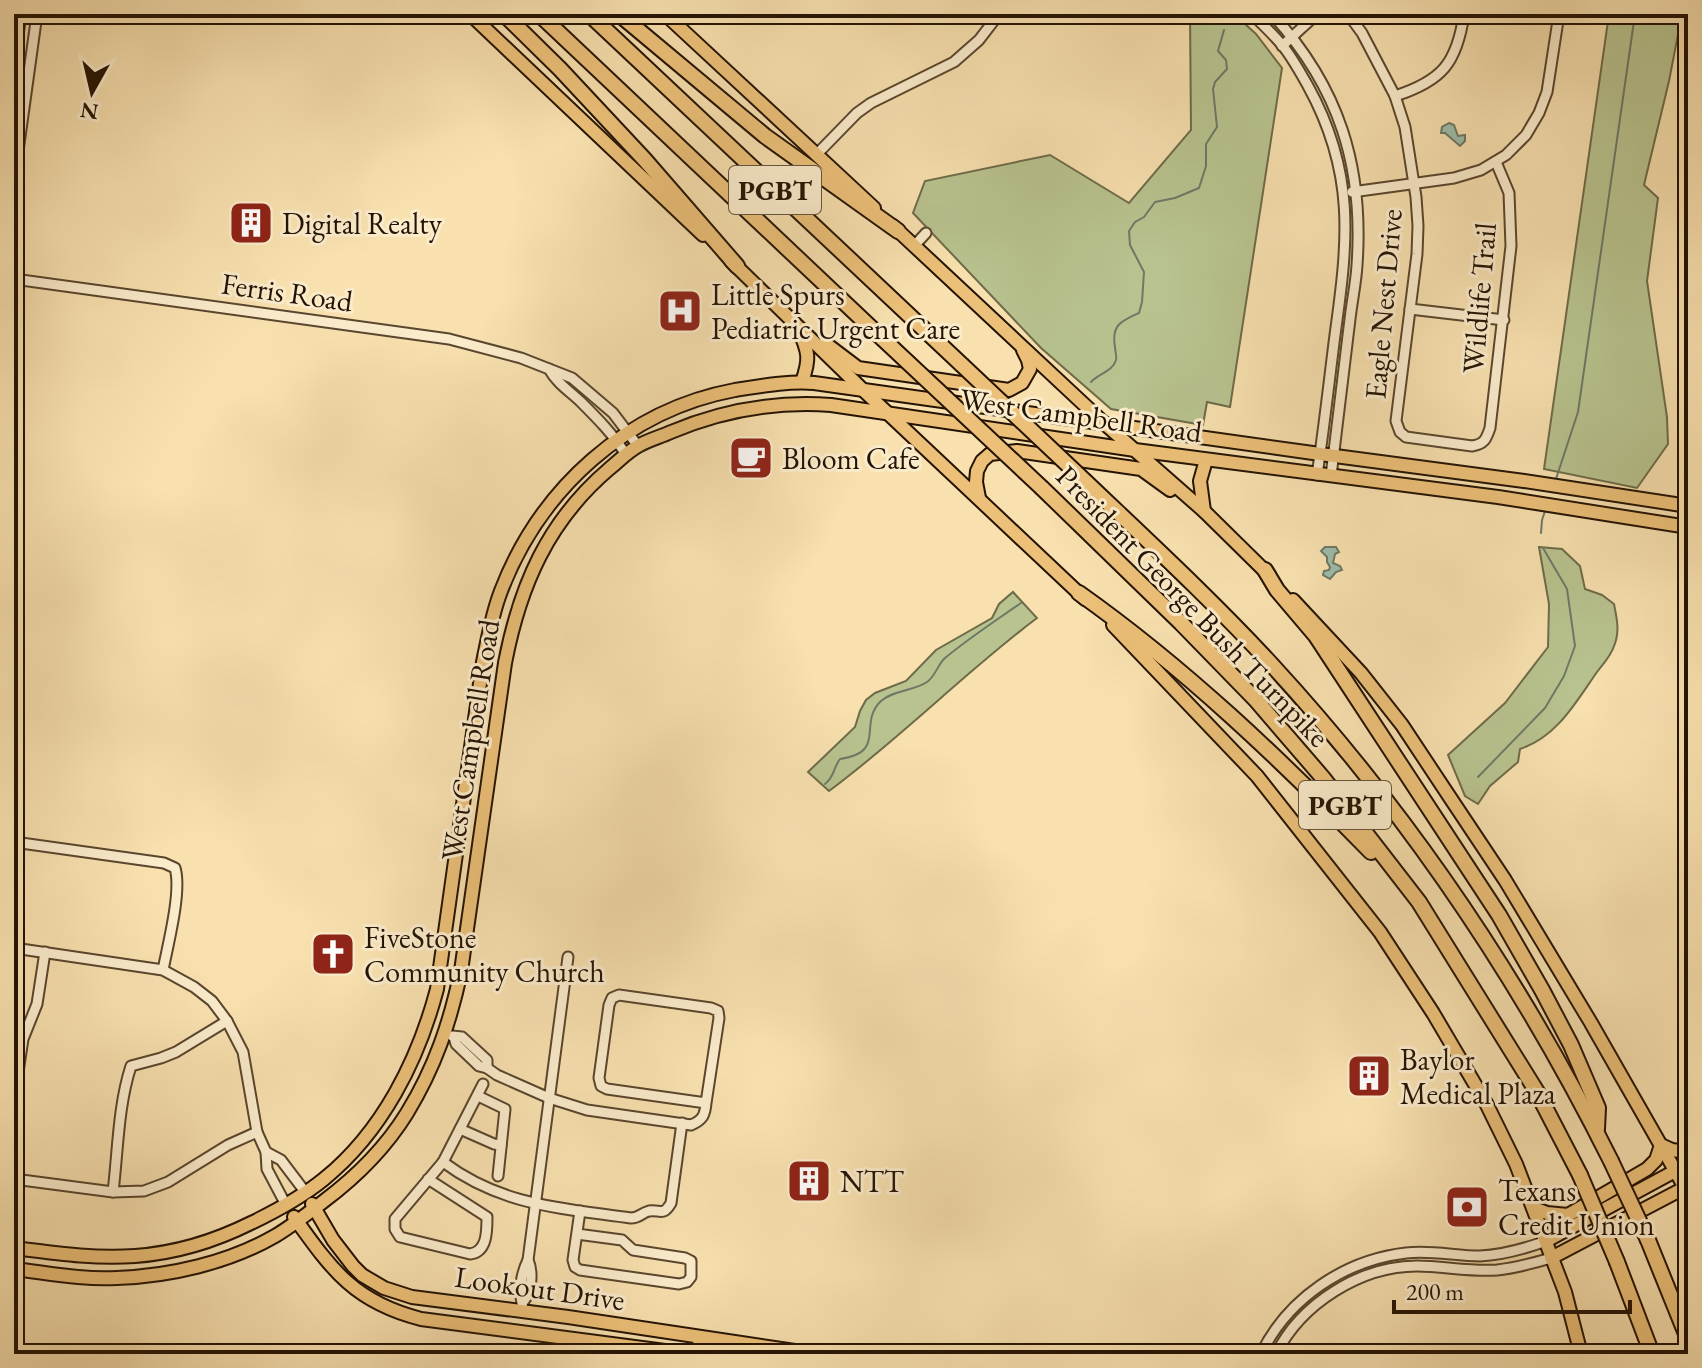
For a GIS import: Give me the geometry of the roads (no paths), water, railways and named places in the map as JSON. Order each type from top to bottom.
[{"type":"highway","points":[[504,14],[645,160],[737,266]]},
{"type":"highway","name":"President George Bush Turnpike","points":[[539,14],[1181,623],[1255,699],[1323,778],[1419,902],[1537,1092],[1580,1175],[1652,1354]]},
{"type":"highway","name":"President George Bush Turnpike","points":[[589,14],[1182,574],[1292,688],[1366,775],[1436,867],[1551,1048],[1611,1161],[1648,1240],[1688,1339]]},
{"type":"highway","points":[[619,14],[765,136],[898,231]]},
{"type":"highway","points":[[1265,570],[1277,590],[1316,636],[1499,915],[1571,1045],[1598,1108],[1597,1133]]},
{"type":"highway","points":[[1079,593],[1124,625],[1249,731],[1419,902]]},
{"type":"main road","points":[[470,14],[1136,647],[1257,776],[1380,932],[1486,1103],[1534,1208],[1565,1292],[1581,1354]]},
{"type":"main road","points":[[665,14],[1105,424],[1204,511],[1336,644],[1402,725],[1505,880],[1687,1189],[1551,1258]]},
{"type":"main road","points":[[796,324],[858,368],[1009,390],[1022,383],[1030,369],[1019,342]]},
{"type":"main road","points":[[796,324],[809,355],[802,382]]},
{"type":"main road","name":"West Campbell Road","points":[[14,1248],[96,1257],[149,1255],[208,1241],[306,1193],[344,1161],[368,1134],[415,1056],[437,989],[483,662],[501,590],[536,523],[582,468],[628,431],[671,410],[704,397],[751,387],[802,382],[1688,506]]},
{"type":"main road","name":"West Campbell Road","points":[[14,1269],[89,1278],[150,1276],[233,1255],[276,1236],[314,1208],[362,1168],[395,1130],[450,1035],[505,663],[512,624],[529,576],[561,518],[638,446],[702,419],[745,409],[782,404],[834,405],[1688,527]]},
{"type":"main road","points":[[979,498],[976,482],[982,461],[990,454],[1017,451],[1141,469],[1204,511]]},
{"type":"main road","points":[[1204,511],[1200,481],[1206,460]]},
{"type":"main road","points":[[426,1026],[450,1035]]},
{"type":"main road","points":[[1534,1208],[1568,1215],[1647,1169],[1656,1160],[1661,1145]]},
{"type":"main road","points":[[1661,1145],[1688,1152]]},
{"type":"main road","points":[[1546,1241],[1688,1164]]},
{"type":"main road","name":"Lookout Drive","points":[[306,1193],[333,1240],[353,1266],[384,1288],[424,1299],[523,1307],[815,1354]]},
{"type":"main road","name":"Lookout Drive","points":[[286,1205],[340,1277],[352,1288],[393,1310],[421,1319],[688,1354]]},
{"type":"main road","points":[[276,1236],[296,1235],[311,1240]]},
{"type":"main road","points":[[520,1331],[523,1307]]},
{"type":"main road","points":[[698,1354],[700,1337]]},
{"type":"street","points":[[14,65],[21,14]]},
{"type":"street","points":[[14,180],[37,14]]},
{"type":"street","points":[[817,154],[871,103],[954,62],[979,40],[999,14]]},
{"type":"street","points":[[1252,14],[1297,66],[1317,104],[1331,136],[1344,192],[1342,288],[1326,455],[1331,476]]},
{"type":"street","points":[[1272,14],[1293,37],[1324,86],[1343,129],[1357,191],[1357,266],[1350,320],[1326,455],[1317,475]]},
{"type":"street","points":[[1282,46],[1317,14]]},
{"type":"street","name":"Eagle Nest Drive","points":[[1348,14],[1362,33],[1395,96],[1405,127],[1415,183],[1418,226],[1396,421],[1400,432],[1406,437],[1472,446],[1481,445],[1487,439]]},
{"type":"street","points":[[1395,96],[1427,84],[1444,70],[1455,53],[1464,14]]},
{"type":"street","points":[[1344,192],[1454,178],[1496,162],[1526,135],[1539,113],[1547,92],[1559,14]]},
{"type":"street","name":"Wildlife Trail","points":[[1487,439],[1511,246],[1509,193],[1496,162]]},
{"type":"street","points":[[914,246],[926,233]]},
{"type":"street","name":"Ferris Road","points":[[14,279],[449,339],[499,352],[572,378],[613,413],[638,446]]},
{"type":"street","points":[[1342,288],[1350,320]]},
{"type":"street","points":[[1410,309],[1504,320]]},
{"type":"street","name":"Ferris Road","points":[[549,369],[557,381],[617,440],[626,455]]},
{"type":"street","points":[[14,842],[164,863],[175,868],[175,898],[163,970]]},
{"type":"street","points":[[14,948],[163,970],[212,1001],[227,1021],[243,1052],[257,1132],[266,1152],[267,1169],[286,1205]]},
{"type":"street","points":[[14,1099],[23,1039],[37,1004],[45,952]]},
{"type":"street","points":[[523,1307],[520,1295],[528,1260],[568,957]]},
{"type":"street","points":[[450,1035],[456,1044],[467,1048],[479,1066],[549,1098],[587,1110],[691,1125],[705,1115],[719,1018],[718,1011],[711,1008],[619,995],[612,998],[599,1078],[601,1086],[607,1089],[706,1103]]},
{"type":"street","points":[[113,1192],[122,1107],[131,1066],[176,1052],[227,1021]]},
{"type":"street","points":[[428,1179],[487,1217],[483,1248],[478,1253],[470,1254],[400,1237],[395,1229],[395,1219],[428,1179],[443,1162],[483,1084]]},
{"type":"street","points":[[478,1096],[505,1109],[498,1176]]},
{"type":"street","points":[[443,1162],[487,1189],[535,1205],[639,1218],[652,1210],[662,1212],[671,1203],[682,1123]]},
{"type":"street","points":[[460,1129],[501,1145]]},
{"type":"street","points":[[14,1179],[113,1192],[144,1191],[168,1182],[228,1145],[257,1132]]},
{"type":"street","points":[[266,1152],[281,1160],[306,1193]]},
{"type":"street","points":[[577,1234],[622,1240],[633,1250],[685,1258],[691,1261],[691,1277],[679,1284],[580,1270],[573,1260],[580,1211]]},
{"type":"street","points":[[1261,1354],[1284,1318],[1310,1292],[1362,1263],[1408,1253],[1504,1254],[1546,1241]]},
{"type":"street","points":[[1276,1354],[1306,1313],[1326,1297],[1367,1275],[1412,1266],[1495,1270],[1551,1258]]},
{"type":"street","points":[[1362,1263],[1367,1275]]},
{"type":"waterway","points":[[1555,482],[1578,412],[1635,14]]},
{"type":"waterway","points":[[1091,382],[1114,364],[1116,329],[1122,321],[1139,313],[1142,302],[1144,272],[1130,245],[1129,231],[1155,202],[1199,188],[1206,166],[1206,144],[1217,127],[1213,89],[1227,69],[1226,60],[1218,51],[1224,30]]},
{"type":"waterway","points":[[1541,533],[1545,511]]},
{"type":"waterway","points":[[1478,777],[1545,708],[1564,676],[1575,646],[1567,589],[1543,548]]},
{"type":"waterway","points":[[825,784],[840,759],[855,755],[868,744],[871,719],[881,701],[927,682],[945,658],[1021,603]]},
{"type":"place","name":"Digital Realty","points":[[251,223]]},
{"type":"place","name":"Little Spurs Pediatric Urgent Care","points":[[680,311]]},
{"type":"place","name":"Bloom Cafe","points":[[751,458]]},
{"type":"place","name":"FiveStone Community Church","points":[[333,954]]},
{"type":"place","name":"Baylor Medical Plaza","points":[[1369,1076]]},
{"type":"place","name":"NTT","points":[[809,1181]]},
{"type":"place","name":"Texans Credit Union","points":[[1467,1207]]}]
